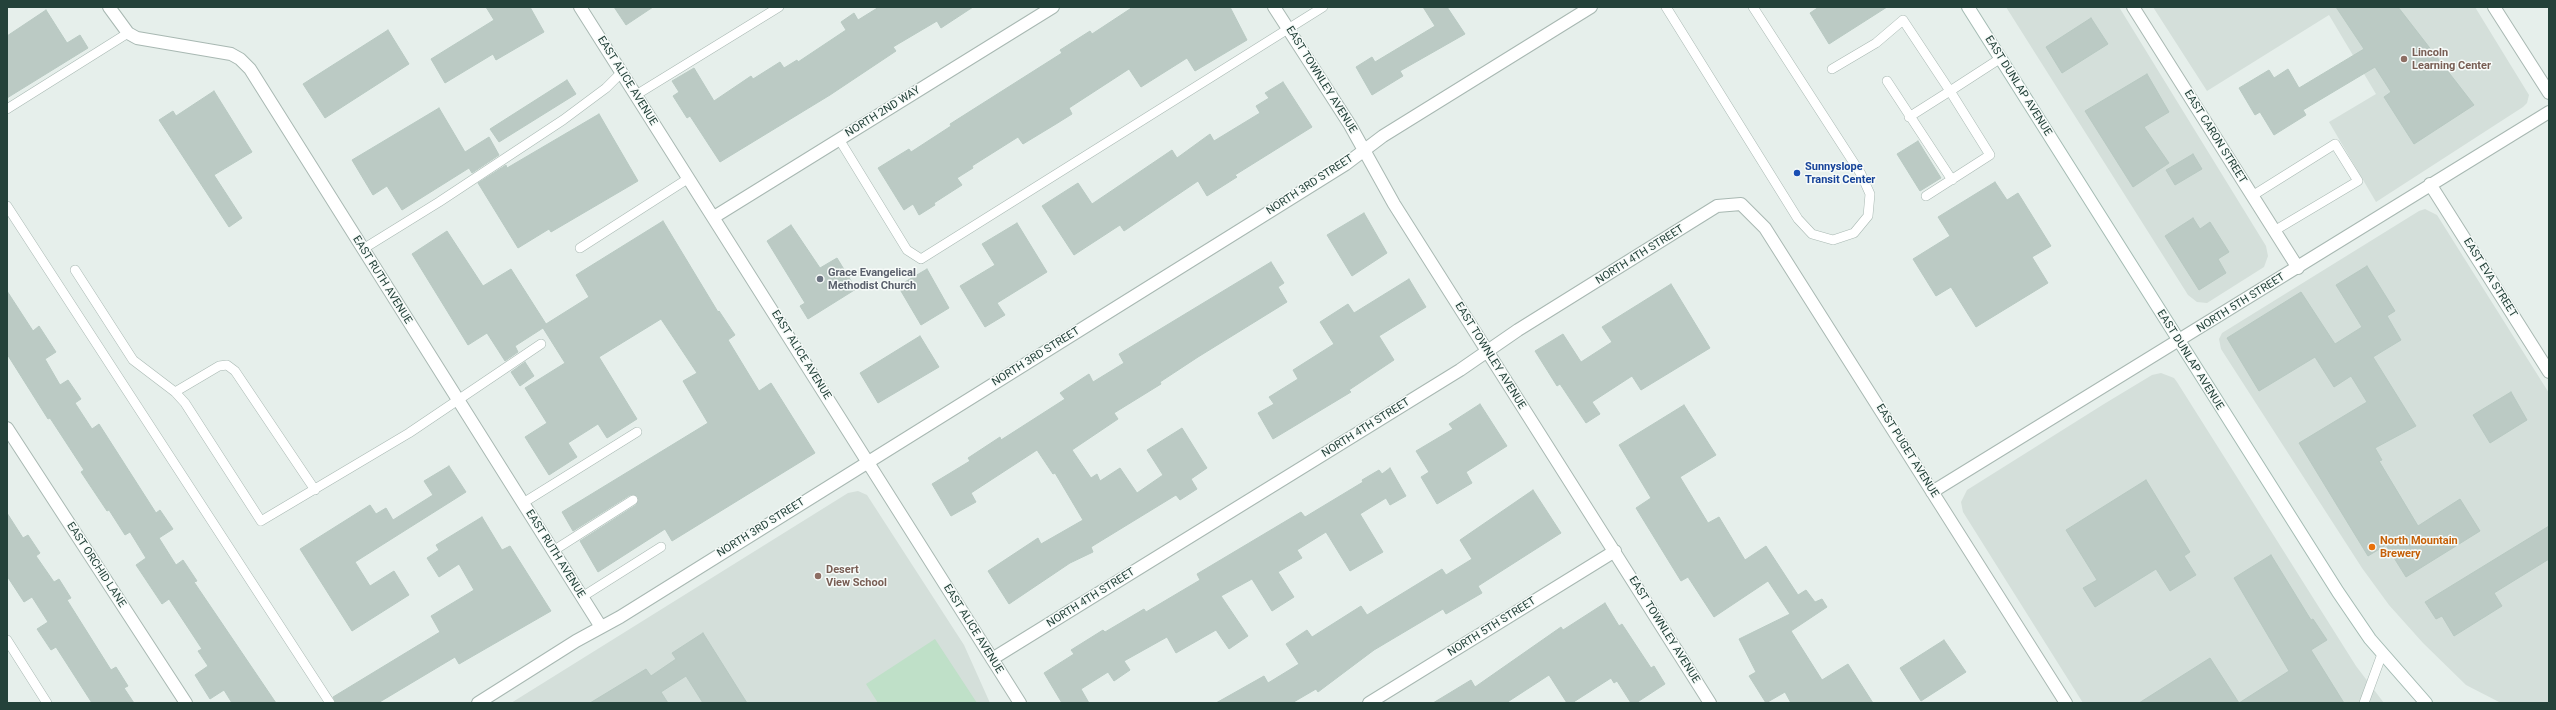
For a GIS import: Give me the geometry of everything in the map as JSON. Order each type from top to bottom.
[{"type":"street","points":[[109,7],[128,33]]},
{"type":"street","name":"EAST ALICE AVENUE","points":[[580,7],[1020,703]]},
{"type":"street","name":"NORTH 2ND WAY","points":[[714,218],[1052,7]]},
{"type":"street","name":"EAST TOWNLEY AVENUE","points":[[1274,7],[1350,125],[1487,352],[1710,703]]},
{"type":"street","name":"NORTH 3RD STREET","points":[[478,703],[1346,164],[1383,136],[1591,7]]},
{"type":"street","name":"EAST DUNLAP AVENUE","points":[[1968,7],[2178,342],[2338,592],[2382,654],[2426,703]]},
{"type":"street","name":"EAST CARON STREET","points":[[2133,7],[2298,268]]},
{"type":"street","points":[[2494,7],[2549,93]]},
{"type":"street","name":"EAST RUTH AVENUE","points":[[128,33],[144,40],[231,54],[240,59],[250,69],[601,627]]},
{"type":"street","name":"NORTH 5TH STREET","points":[[1932,492],[2178,342],[2430,184],[2549,112]]},
{"type":"street","name":"EAST EVA STREET","points":[[2430,184],[2549,372]]},
{"type":"street","name":"NORTH 4TH STREET","points":[[992,660],[1487,352],[1717,206],[1741,204]]},
{"type":"street","name":"EAST PUGET AVENUE","points":[[1741,204],[1765,228],[2066,703]]},
{"type":"street","name":"EAST ORCHID LANE","points":[[7,428],[186,703]]},
{"type":"street","name":"NORTH 5TH STREET","points":[[1369,703],[1615,552]]},
{"type":"lane","points":[[636,95],[779,7]]},
{"type":"lane","points":[[839,139],[907,250],[921,259],[1288,27],[1323,7]]},
{"type":"lane","points":[[1666,7],[1798,219],[1812,234],[1833,240],[1854,233],[1868,216],[1870,194],[1861,174],[1753,7]]},
{"type":"lane","points":[[1832,69],[1876,43],[1903,20],[1990,155],[1926,196]]},
{"type":"lane","points":[[7,109],[128,33]]},
{"type":"lane","points":[[1909,117],[2001,58]]},
{"type":"lane","points":[[363,249],[439,202],[563,120],[606,88],[622,72]]},
{"type":"lane","points":[[1887,81],[1909,117],[1952,180]]},
{"type":"lane","points":[[2252,196],[2335,144],[2358,181],[2274,231]]},
{"type":"lane","points":[[580,248],[689,178]]},
{"type":"lane","points":[[7,206],[330,703]]},
{"type":"lane","points":[[75,270],[133,360],[175,392],[261,522],[459,401],[541,344]]},
{"type":"lane","points":[[175,392],[219,366],[227,366],[235,371],[315,490]]},
{"type":"lane","points":[[523,503],[636,432]]},
{"type":"lane","points":[[554,551],[632,500]]},
{"type":"lane","points":[[582,597],[661,547]]},
{"type":"lane","points":[[7,640],[47,703]]},
{"type":"lane","points":[[2364,703],[2382,654]]},
{"type":"shaded area","points":[[2006,7],[2119,7],[2266,246],[2268,256],[2264,267],[2207,303],[2197,302],[2188,295]]},
{"type":"shaded area","points":[[2153,7],[2475,7],[2529,95],[2527,103],[2523,107],[2376,202],[2329,122],[2376,94],[2329,15],[2207,91]]},
{"type":"shaded area","points":[[2425,209],[2437,215],[2549,393],[2549,703],[2501,703],[2466,685],[2423,643],[2389,605],[2362,568],[2221,349],[2219,339],[2222,333],[2419,211]]},
{"type":"shaded area","points":[[2161,373],[2174,378],[2177,382],[2356,666],[2384,703],[2083,703],[1963,512],[1961,502],[1967,490],[2152,375]]},
{"type":"shaded area","name":"Desert View School","points":[[858,491],[867,495],[964,645],[990,703],[511,703],[848,493]]},
{"type":"green space","points":[[935,639],[977,703],[878,703],[866,684]]},
{"type":"building","points":[[486,7],[530,7],[544,32],[496,60],[493,54],[445,83],[431,59],[494,20]]},
{"type":"building","points":[[614,7],[653,7],[626,25]]},
{"type":"building","points":[[879,7],[973,7],[941,28],[937,21],[893,47],[896,51],[830,95],[720,162],[690,116],[687,118],[673,96],[679,92],[672,81],[694,68],[714,101],[751,76],[753,79],[780,62],[784,68],[797,60],[798,62],[846,30],[841,22],[854,13],[858,20]]},
{"type":"building","points":[[1133,7],[1230,7],[1247,40],[1195,71],[1187,58],[1141,87],[1129,69],[1069,108],[1072,114],[1056,124],[1023,144],[1018,137],[972,166],[973,168],[957,178],[962,185],[934,203],[935,205],[919,215],[913,204],[904,210],[878,168],[909,149],[911,152],[951,126],[950,124],[1062,53],[1060,50],[1090,31],[1092,34]]},
{"type":"building","points":[[1423,7],[1447,7],[1465,34],[1400,71],[1403,76],[1372,95],[1356,67],[1372,57],[1375,62],[1435,26]]},
{"type":"building","points":[[1819,7],[1887,7],[1829,44],[1810,13]]},
{"type":"building","name":"Lincoln Learning Center","points":[[2336,7],[2398,7],[2474,105],[2414,144],[2384,97],[2391,92],[2375,67],[2303,110],[2306,115],[2274,135],[2260,112],[2255,115],[2239,88],[2269,70],[2274,78],[2288,69],[2299,88],[2364,49]]},
{"type":"building","points":[[46,10],[67,43],[80,35],[88,48],[7,98],[7,36]]},
{"type":"building","points":[[2091,18],[2108,44],[2062,73],[2046,47]]},
{"type":"building","points":[[388,30],[409,64],[325,118],[303,84]]},
{"type":"building","points":[[2147,74],[2169,112],[2144,127],[2169,163],[2133,187],[2085,111]]},
{"type":"building","points":[[567,80],[576,94],[499,142],[490,129]]},
{"type":"building","points":[[1283,82],[1312,127],[1235,175],[1237,177],[1207,196],[1198,181],[1124,231],[1120,225],[1074,255],[1042,206],[1078,183],[1092,204],[1172,150],[1177,158],[1210,134],[1214,141],[1260,113],[1256,106],[1269,98],[1265,93]]},
{"type":"building","points":[[214,91],[252,152],[214,175],[242,218],[229,227],[159,120],[173,111],[176,116]]},
{"type":"building","points":[[439,108],[465,152],[489,137],[499,155],[472,173],[469,168],[402,210],[387,186],[373,195],[352,160]]},
{"type":"building","points":[[599,114],[638,181],[551,232],[549,229],[518,248],[478,183],[506,165],[507,168]]},
{"type":"building","points":[[1918,141],[1941,178],[1920,191],[1897,154]]},
{"type":"building","points":[[2193,154],[2202,169],[2175,185],[2166,170]]},
{"type":"building","points":[[1995,182],[2007,200],[2018,193],[2051,246],[2032,257],[2048,283],[1976,327],[1951,287],[1936,296],[1913,259],[1950,236],[1938,217]]},
{"type":"building","points":[[1364,213],[1387,253],[1352,276],[1327,235]]},
{"type":"building","points":[[2193,218],[2200,229],[2210,222],[2229,252],[2218,259],[2226,273],[2199,290],[2165,236]]},
{"type":"building","points":[[663,221],[718,312],[719,311],[735,335],[728,340],[759,391],[771,383],[815,453],[672,541],[665,529],[598,572],[580,541],[636,505],[638,497],[635,495],[630,495],[573,531],[562,512],[708,423],[683,381],[697,373],[661,319],[599,357],[637,419],[607,438],[598,424],[568,443],[577,457],[549,475],[525,437],[547,423],[525,388],[565,363],[543,328],[515,346],[518,352],[505,361],[487,333],[468,345],[412,254],[447,231],[483,286],[511,269],[546,324],[589,297],[576,275]]},
{"type":"building","points":[[1017,223],[1047,272],[997,303],[1005,315],[985,327],[960,286],[995,265],[982,244]]},
{"type":"building","name":"Grace Evangelical Methodist Church","points":[[791,225],[820,268],[837,258],[856,289],[808,319],[800,306],[805,303],[767,241]]},
{"type":"building","points":[[1271,262],[1284,283],[1278,287],[1287,302],[1198,357],[1160,382],[1161,384],[1114,413],[1118,419],[1072,450],[1091,478],[1097,474],[1100,481],[1120,468],[1137,493],[1163,475],[1147,450],[1182,428],[1207,468],[1191,479],[1197,489],[1180,500],[1176,495],[1091,547],[1093,552],[1070,563],[1009,604],[988,571],[1038,538],[1041,544],[1083,520],[1055,473],[1053,474],[1037,450],[971,493],[976,502],[951,516],[932,484],[970,461],[968,458],[1000,437],[1001,440],[1065,399],[1060,393],[1089,374],[1093,382],[1124,363],[1119,354]]},
{"type":"building","points":[[2367,266],[2395,311],[2387,316],[2401,340],[2373,357],[2416,426],[2375,448],[2382,460],[2379,461],[2418,526],[2460,499],[2480,531],[2406,577],[2386,545],[2368,556],[2299,443],[2367,402],[2351,376],[2334,387],[2315,357],[2259,391],[2227,338],[2301,292],[2335,344],[2362,327],[2336,285]]},
{"type":"building","points":[[927,269],[949,308],[921,325],[898,286]]},
{"type":"building","points":[[1409,279],[1426,307],[1379,336],[1394,360],[1349,390],[1351,392],[1273,439],[1258,413],[1274,404],[1269,397],[1298,379],[1293,370],[1334,344],[1320,322],[1348,304],[1354,313]]},
{"type":"building","points":[[1671,284],[1710,348],[1641,390],[1632,376],[1592,402],[1600,414],[1586,423],[1560,384],[1557,386],[1535,351],[1563,334],[1581,362],[1612,342],[1602,327]]},
{"type":"building","points":[[7,291],[33,331],[39,326],[56,352],[45,359],[60,385],[68,380],[81,399],[75,403],[92,429],[99,424],[156,513],[160,510],[173,529],[159,538],[176,565],[183,560],[197,581],[194,582],[276,703],[232,703],[224,690],[210,699],[195,675],[208,666],[198,651],[202,649],[169,599],[162,604],[136,565],[146,558],[130,532],[125,535],[109,510],[107,511],[81,472],[84,470],[50,418],[48,419],[7,354]]},
{"type":"building","points":[[920,336],[939,367],[878,403],[860,373]]},
{"type":"building","points":[[525,362],[534,376],[520,386],[511,372]]},
{"type":"building","points":[[2511,392],[2527,420],[2490,443],[2473,415]]},
{"type":"building","points":[[1480,404],[1507,446],[1466,472],[1472,483],[1437,504],[1421,477],[1429,472],[1416,451],[1453,429],[1449,424]]},
{"type":"building","points":[[1684,405],[1716,455],[1680,477],[1708,523],[1719,517],[1745,560],[1766,546],[1798,595],[1806,590],[1815,602],[1822,599],[1827,607],[1791,631],[1822,680],[1848,664],[1873,703],[1791,703],[1785,692],[1766,703],[1749,676],[1756,672],[1739,639],[1790,614],[1768,581],[1714,617],[1688,577],[1681,581],[1636,508],[1651,498],[1619,445]]},
{"type":"building","points":[[449,466],[466,492],[355,562],[370,586],[394,571],[409,595],[352,631],[300,549],[370,505],[376,514],[386,508],[393,520],[433,495],[424,481]]},
{"type":"building","points":[[1390,468],[1406,496],[1390,505],[1386,498],[1360,514],[1383,552],[1350,571],[1326,532],[1297,550],[1302,558],[1278,572],[1294,597],[1272,611],[1252,579],[1221,596],[1248,636],[1229,649],[1216,630],[1176,653],[1167,637],[1124,661],[1130,670],[1114,681],[1108,672],[1081,689],[1089,703],[1062,703],[1044,673],[1074,654],[1071,650],[1103,630],[1105,632],[1144,609],[1146,612],[1200,580],[1197,574],[1301,512],[1305,517],[1363,482],[1362,480],[1379,470],[1382,474]]},
{"type":"building","points":[[2146,480],[2190,552],[2184,556],[2196,575],[2170,591],[2156,569],[2095,607],[2083,588],[2097,580],[2066,530]]},
{"type":"building","points":[[1533,490],[1561,533],[1478,586],[1482,593],[1446,614],[1443,609],[1374,650],[1318,692],[1316,689],[1292,703],[1216,703],[1264,676],[1268,683],[1299,664],[1286,644],[1307,630],[1312,637],[1361,606],[1367,615],[1442,569],[1446,575],[1472,559],[1460,540]]},
{"type":"building","points":[[7,513],[23,538],[28,535],[40,553],[36,556],[54,582],[59,579],[71,598],[67,600],[111,670],[116,667],[128,686],[124,688],[134,703],[92,703],[56,647],[51,650],[37,629],[48,622],[32,597],[24,602],[7,576]]},
{"type":"building","points":[[482,517],[502,550],[510,546],[551,611],[459,664],[455,657],[378,703],[336,703],[333,697],[440,632],[431,616],[474,590],[459,564],[439,577],[427,558],[439,550],[436,545]]},
{"type":"building","points":[[2549,526],[2549,559],[2494,593],[2502,606],[2454,636],[2442,616],[2436,619],[2425,602]]},
{"type":"building","points":[[2271,555],[2311,620],[2313,619],[2327,640],[2311,650],[2344,703],[2239,703],[2289,671],[2234,578]]},
{"type":"building","points":[[1605,603],[1619,626],[1622,624],[1651,668],[1654,666],[1665,684],[1636,703],[1631,703],[1617,681],[1614,683],[1611,678],[1572,703],[1567,703],[1549,675],[1506,703],[1433,703],[1471,680],[1475,687],[1561,627],[1563,630]]},
{"type":"building","points":[[703,633],[747,703],[703,703],[686,676],[661,692],[668,703],[590,703],[646,669],[651,676],[676,659],[672,653]]},
{"type":"building","points":[[1944,640],[1966,672],[1921,701],[1900,668]]},
{"type":"building","points":[[2210,658],[2239,703],[2139,703]]},
{"type":"place","name":"Lincoln Learning Center","points":[[2404,59]]},
{"type":"place","name":"Sunnyslope Transit Center","points":[[1797,173]]},
{"type":"place","name":"Grace Evangelical Methodist Church","points":[[820,279]]},
{"type":"place","name":"North Mountain Brewery","points":[[2372,547]]},
{"type":"place","name":"Desert View School","points":[[818,576]]}]
